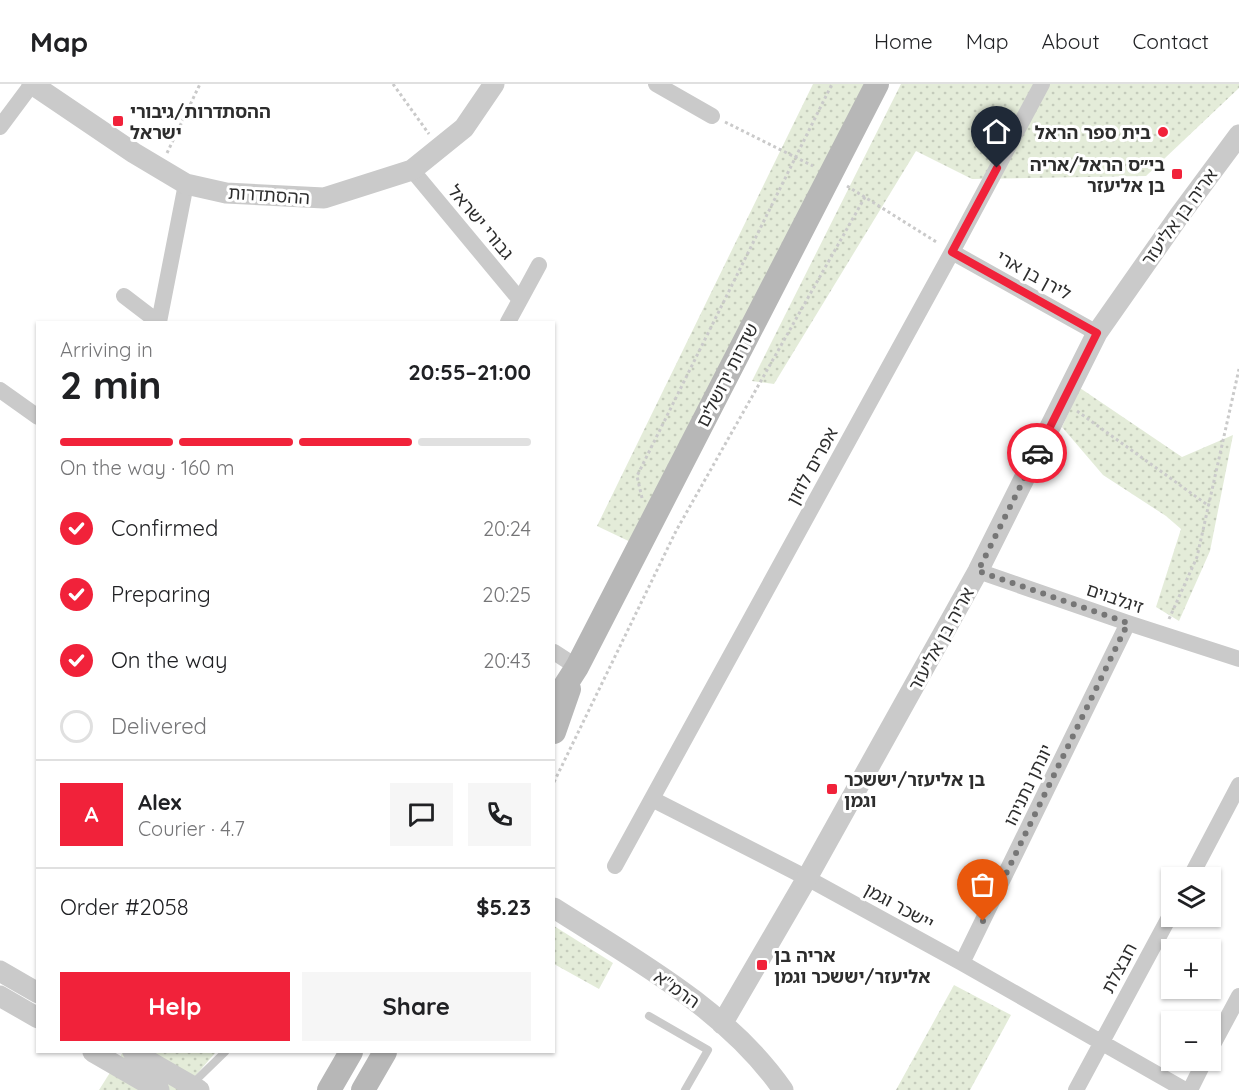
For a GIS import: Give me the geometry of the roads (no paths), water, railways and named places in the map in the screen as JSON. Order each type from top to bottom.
[{"type":"main road","name":"שדרות ירושלים","points":[[555,701],[577,667],[877,84]]},
{"type":"main road","name":"שדרות ירושלים","points":[[555,729],[577,667]]},
{"type":"main road","points":[[329,1090],[350,1053]]},
{"type":"main road","points":[[363,1090],[384,1053]]},
{"type":"street","name":"ההסתדרות","points":[[32,84],[186,184],[226,193],[324,198],[412,170],[464,128],[494,84]]},
{"type":"street","points":[[0,127],[32,84]]},
{"type":"street","points":[[656,84],[712,116]]},
{"type":"street","name":"אפרים לוזון","points":[[615,866],[1042,84]]},
{"type":"street","name":"אריה בן אליעזר","points":[[722,1024],[807,878],[978,571],[1097,333],[1239,135]]},
{"type":"street","name":"גבורי ישראל","points":[[412,170],[520,300]]},
{"type":"street","points":[[158,321],[186,184]]},
{"type":"street","name":"לירן בן ארי","points":[[952,252],[1097,333]]},
{"type":"street","name":"גבורי ישראל","points":[[509,321],[539,265]]},
{"type":"street","points":[[124,296],[157,321]]},
{"type":"street","points":[[0,390],[36,416]]},
{"type":"street","name":"זיגלבוים","points":[[978,571],[1239,659]]},
{"type":"street","name":"יונתן נתניהו","points":[[962,963],[1128,623]]},
{"type":"street","points":[[555,653],[577,667]]},
{"type":"street","points":[[1196,867],[1239,785]]},
{"type":"street","name":"יישכר וגמן","points":[[652,799],[807,878],[1188,1090]]},
{"type":"street","name":"הרמ\"א","points":[[555,909],[693,1000],[769,1069],[783,1090]]},
{"type":"street","name":"חבצלת","points":[[1076,1090],[1164,927]]},
{"type":"street","points":[[0,971],[36,992]]},
{"type":"street","points":[[0,996],[36,1017]]},
{"type":"street","points":[[1221,1030],[1239,996]]},
{"type":"street","points":[[96,1053],[195,1088]]},
{"type":"street","points":[[137,1068],[159,1090]]},
{"type":"street","points":[[1188,1090],[1199,1071]]},
{"type":"lane","points":[[649,1016],[708,1050],[685,1090]]},
{"type":"lane","points":[[195,1088],[224,1053]]},
{"type":"place","name":"ההסתדרות/גיבורי ישראל","points":[[118,121]]},
{"type":"place","name":"בית ספר הראל","points":[[1163,132]]},
{"type":"place","name":"בי״ס הראל/אריה בן אליעזר","points":[[1177,174]]},
{"type":"place","name":"בן אליעזר/יששכר וגמן","points":[[832,789]]},
{"type":"place","name":"אריה בן אליעזר/יששכר וגמן","points":[[762,965]]}]
